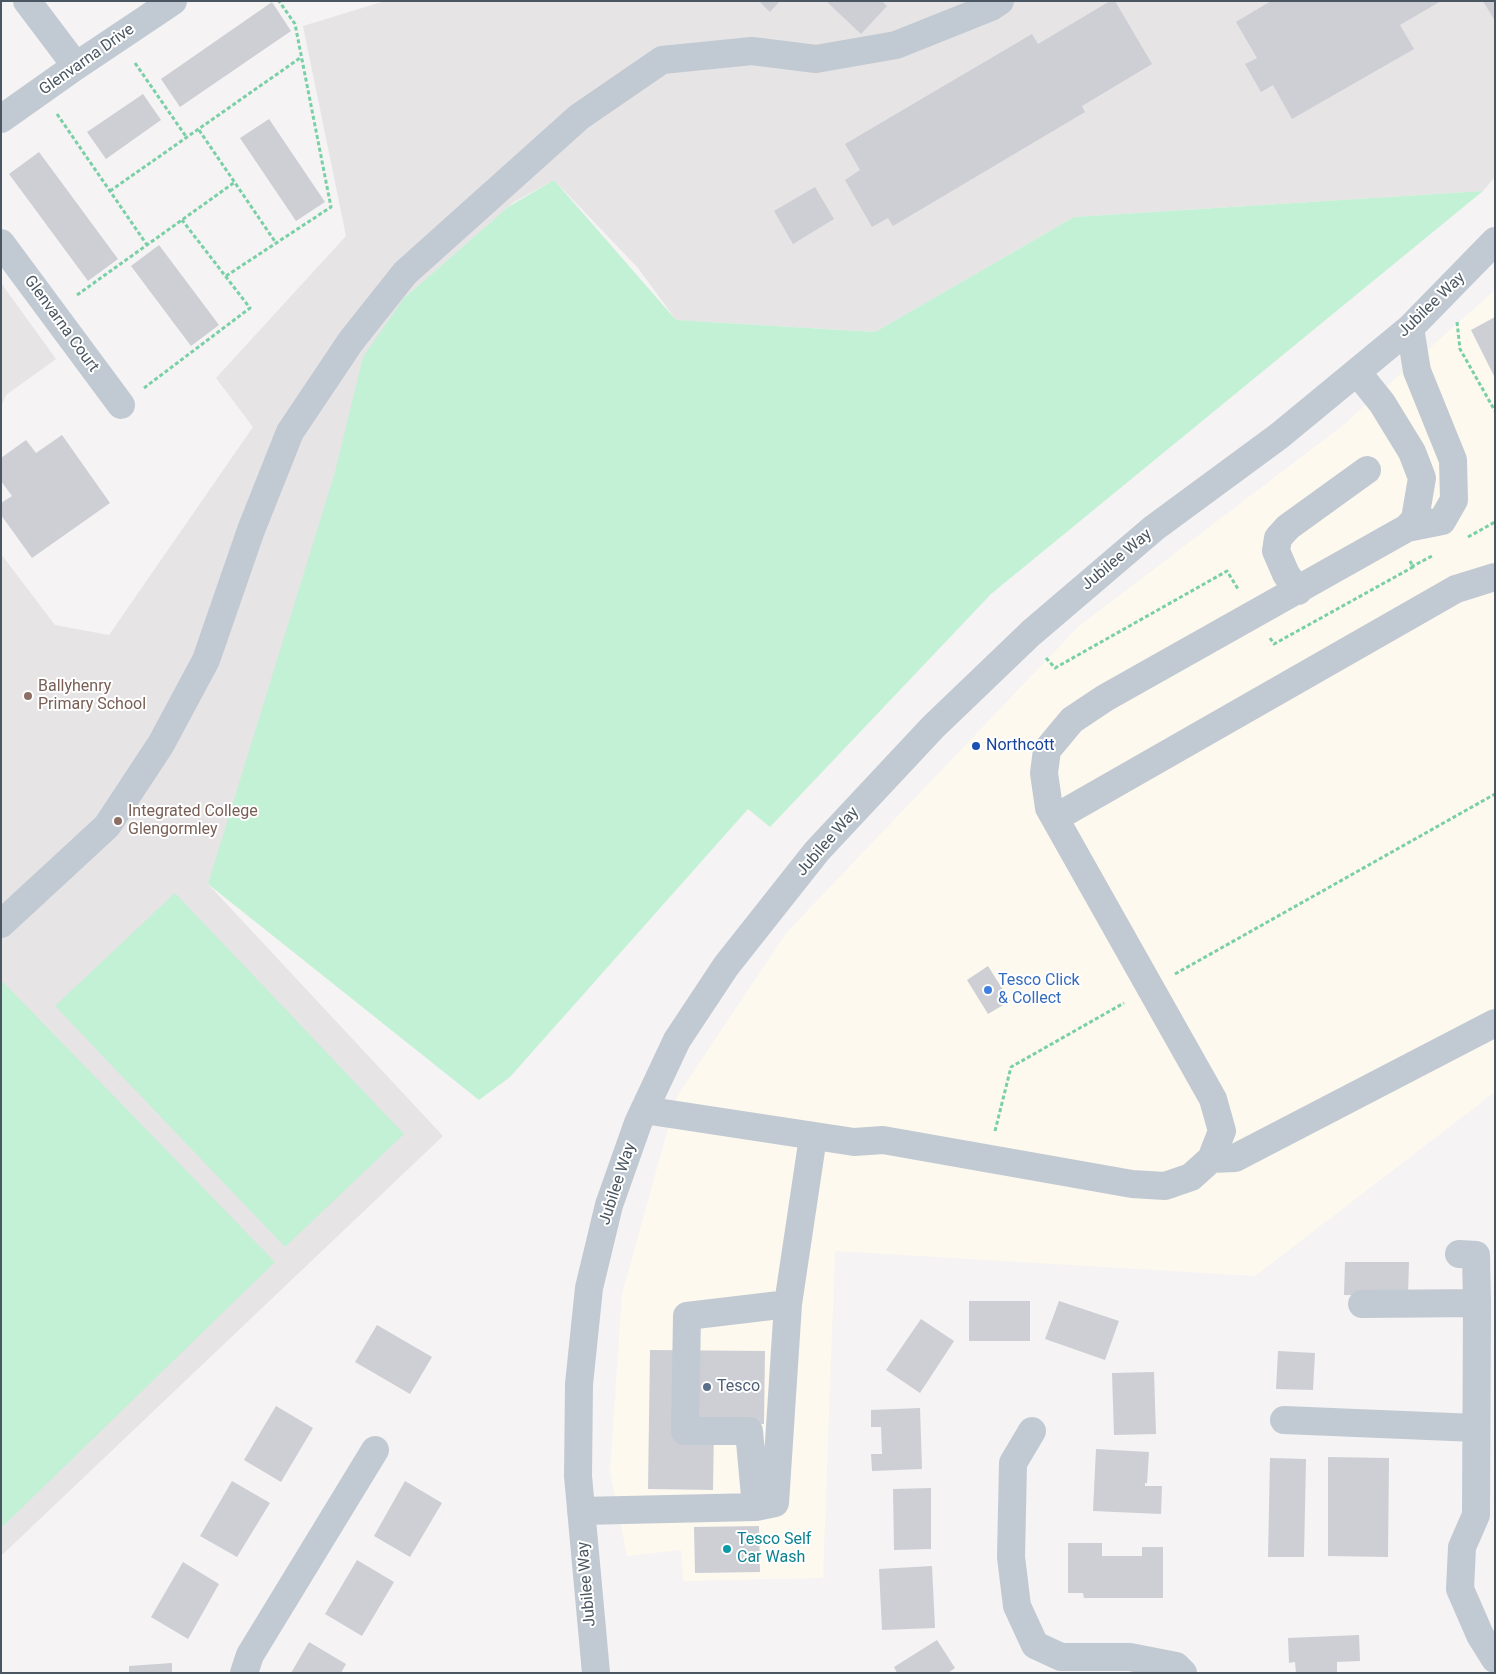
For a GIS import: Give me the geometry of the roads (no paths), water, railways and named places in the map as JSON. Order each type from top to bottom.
[{"type":"street","points":[[27,1],[76,66]]},
{"type":"street","name":"Glenvarna Drive","points":[[1,119],[173,1]]},
{"type":"street","points":[[1,924],[107,826],[161,744],[206,660],[251,530],[290,432],[351,341],[405,274],[579,117],[662,60],[752,51],[816,59],[896,45],[991,7],[1000,1]]},
{"type":"street","name":"Jubilee Way","points":[[596,1673],[578,1476],[578,1384],[589,1288],[609,1205],[644,1110],[678,1040],[721,974],[817,851],[933,727],[1026,638],[1154,528],[1279,436],[1410,328],[1495,241]]},
{"type":"street","name":"Glenvarna Court","points":[[1,243],[121,405]]},
{"type":"street","points":[[644,1110],[814,1137],[854,1142],[883,1140],[1132,1184],[1165,1186],[1191,1178],[1211,1158],[1222,1131],[1213,1099],[1049,808],[1044,773],[1047,750],[1072,720],[1105,698],[1407,528],[1442,521],[1454,500],[1453,460],[1417,371],[1410,328]]},
{"type":"street","points":[[1358,372],[1382,403],[1412,452],[1422,478],[1414,519],[1407,528]]},
{"type":"street","points":[[1298,591],[1286,574],[1276,551],[1278,538],[1288,528],[1367,470]]},
{"type":"street","points":[[1055,818],[1456,590],[1495,577]]},
{"type":"street","points":[[1211,1158],[1235,1158],[1495,1023]]},
{"type":"street","points":[[580,1511],[756,1507],[774,1503],[788,1304],[814,1137]]},
{"type":"street","points":[[1459,1254],[1476,1255],[1477,1303],[1476,1515],[1462,1547],[1460,1589],[1480,1635],[1495,1659]]},
{"type":"street","points":[[1362,1304],[1477,1303]]},
{"type":"street","points":[[756,1507],[749,1431],[685,1431],[687,1316],[788,1304]]},
{"type":"street","points":[[1284,1420],[1476,1428]]},
{"type":"street","points":[[1032,1431],[1013,1464],[1011,1558],[1017,1606],[1035,1645],[1061,1657],[1130,1657],[1176,1666],[1183,1673]]},
{"type":"street","points":[[244,1673],[250,1655],[375,1450]]},
{"type":"place","name":"Ballyhenry Primary School","points":[[28,696]]},
{"type":"place","name":"Northcott","points":[[976,746]]},
{"type":"place","name":"Integrated College Glengormley","points":[[118,821]]},
{"type":"place","name":"Tesco Click & Collect","points":[[988,990]]},
{"type":"place","name":"Tesco","points":[[707,1387]]},
{"type":"place","name":"Tesco Self Car Wash","points":[[727,1549]]}]
